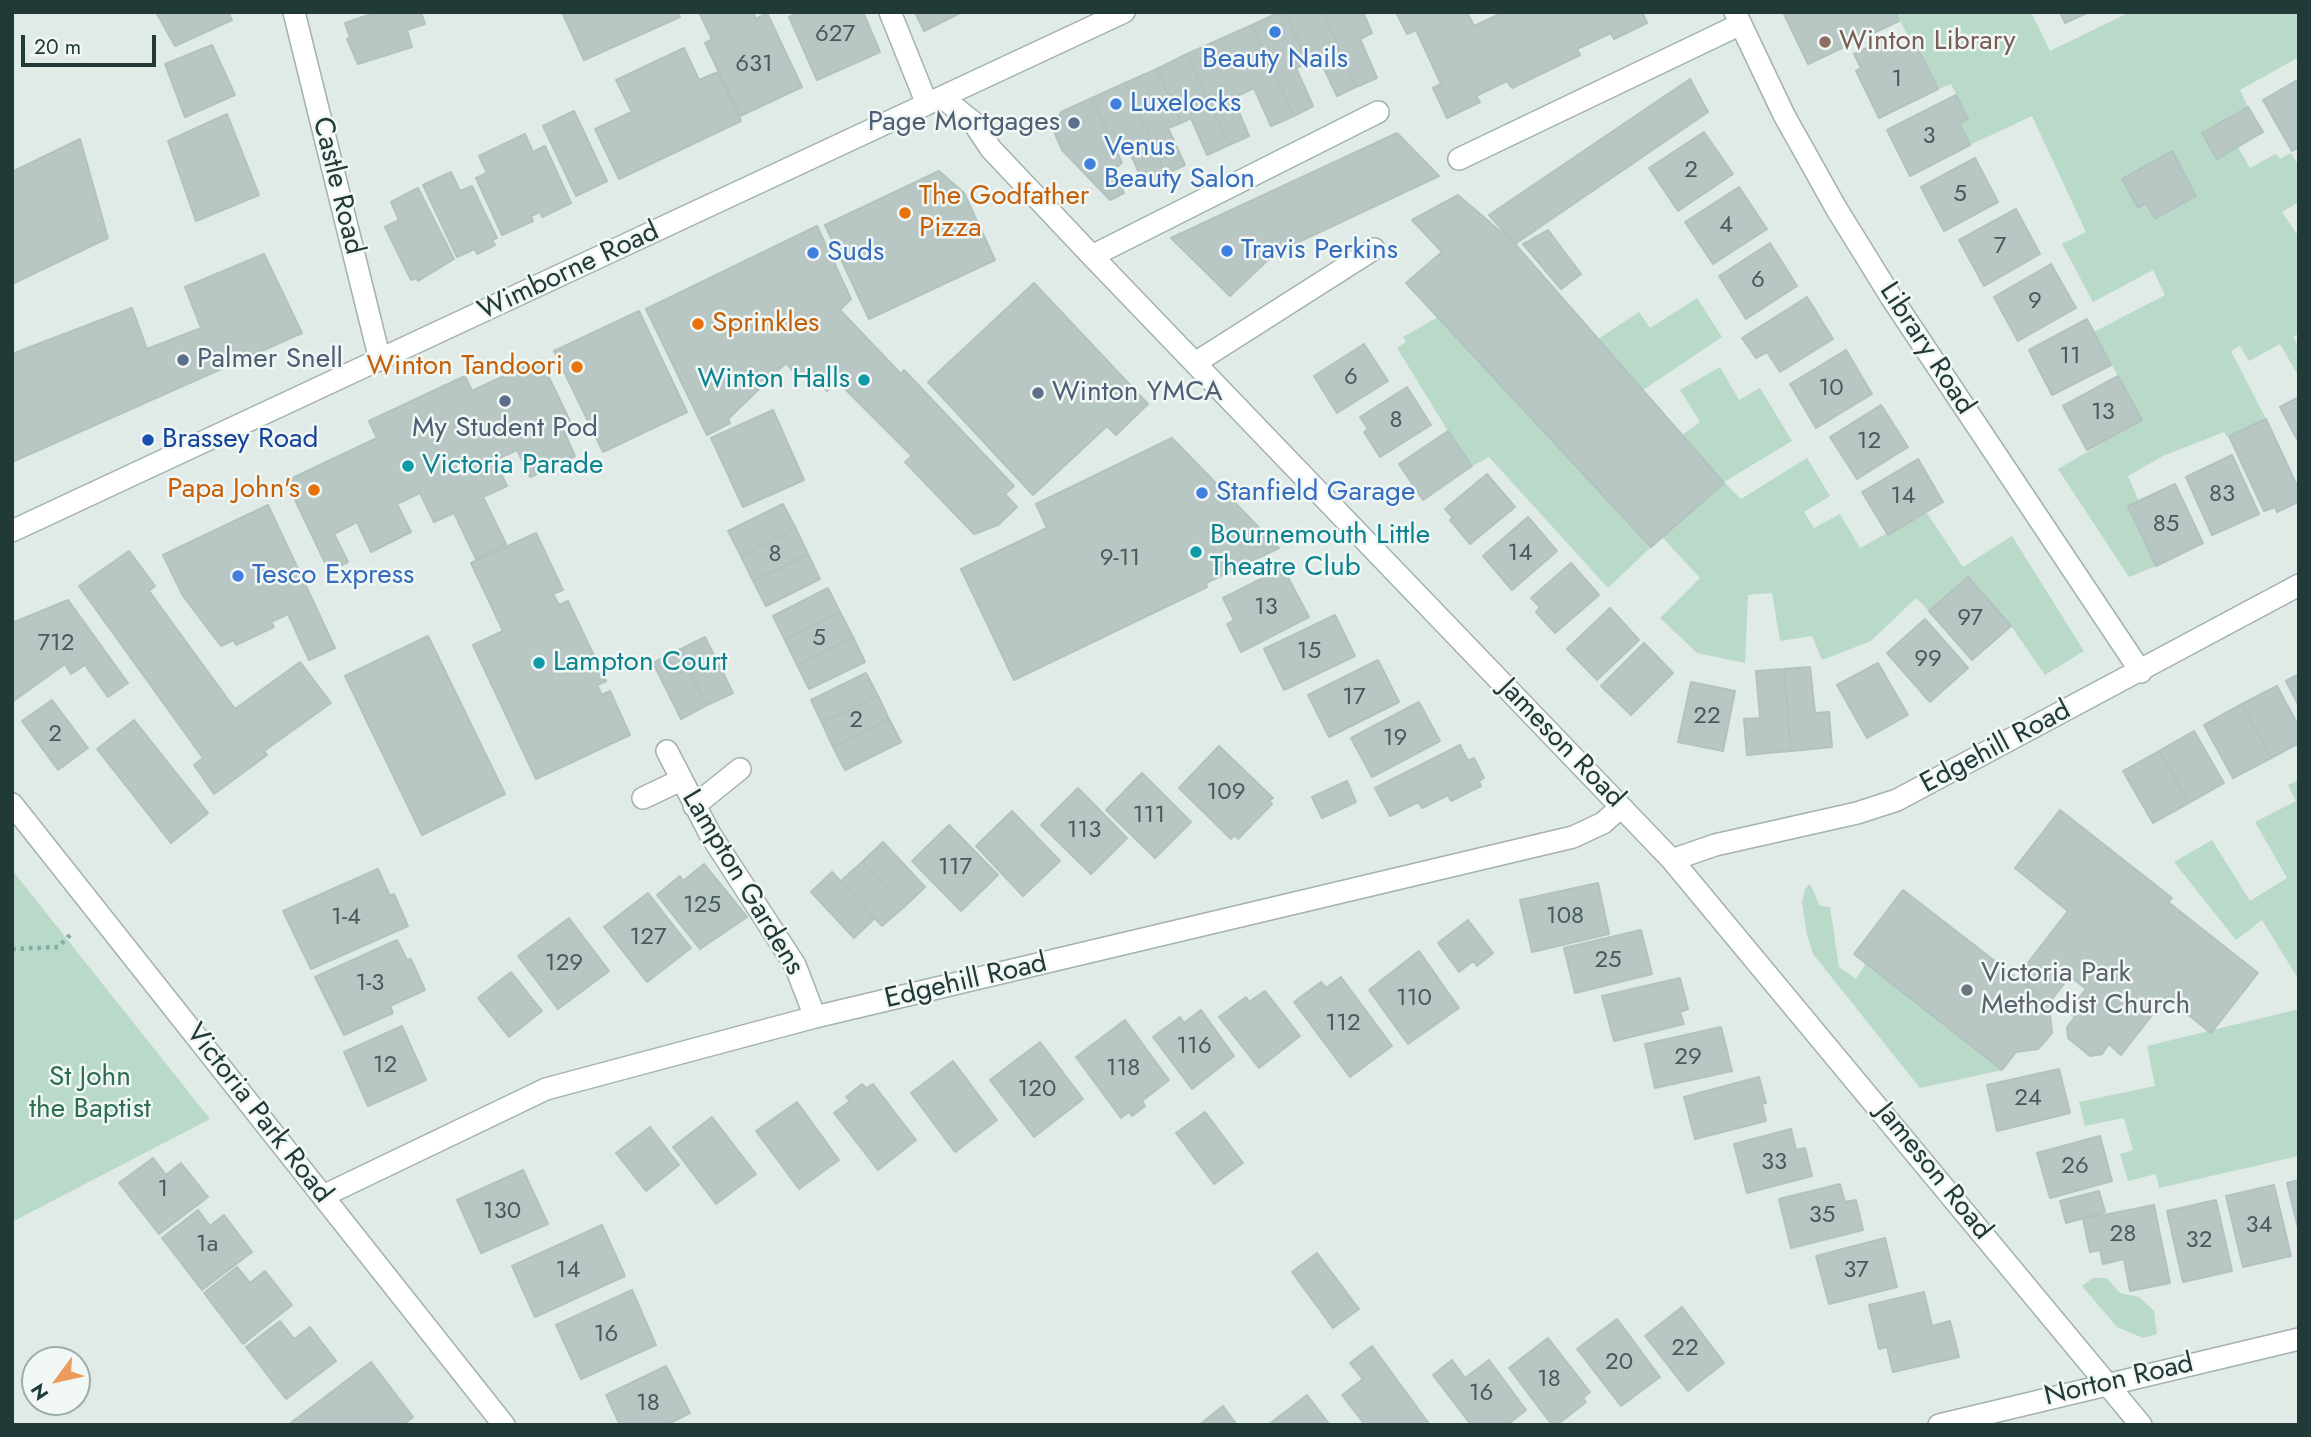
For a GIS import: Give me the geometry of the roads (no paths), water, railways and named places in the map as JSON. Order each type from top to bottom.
[{"type":"street","name":"Castle Road","points":[[294,12],[380,360]]},
{"type":"street","points":[[890,12],[935,101]]},
{"type":"street","name":"Wimborne Road","points":[[12,531],[1124,12]]},
{"type":"street","points":[[1459,159],[1738,18]]},
{"type":"street","name":"Library Road","points":[[1738,18],[1784,115],[1849,230],[2141,672]]},
{"type":"street","name":"Jameson Road","points":[[935,101],[973,122],[991,149],[1092,257],[1672,860],[2141,1425]]},
{"type":"street","points":[[1092,257],[1378,112]]},
{"type":"street","points":[[1195,363],[1374,250]]},
{"type":"street","name":"Edgehill Road","points":[[1672,860],[1716,845],[1857,813],[1897,800],[2141,672],[2299,585]]},
{"type":"street","name":"Lampton Gardens","points":[[667,751],[694,806],[795,965],[815,1017]]},
{"type":"street","points":[[694,806],[740,769]]},
{"type":"street","points":[[643,798],[681,780]]},
{"type":"street","name":"Victoria Park Road","points":[[12,804],[504,1425]]},
{"type":"street","name":"Edgehill Road","points":[[323,1196],[545,1088],[815,1017],[1573,837],[1603,823],[1622,807]]},
{"type":"street","name":"Norton Road","points":[[1939,1425],[2299,1339]]},
{"type":"place","name":"Beauty Nails","points":[[1275,32]]},
{"type":"place","name":"Winton Library","points":[[1825,42]]},
{"type":"place","name":"Luxelocks","points":[[1116,104]]},
{"type":"place","name":"Page Mortgages","points":[[1074,123]]},
{"type":"place","name":"Venus Beauty Salon","points":[[1090,164]]},
{"type":"place","name":"The Godfather Pizza","points":[[905,213]]},
{"type":"place","name":"Travis Perkins","points":[[1227,251]]},
{"type":"place","name":"Suds","points":[[813,253]]},
{"type":"place","name":"Sprinkles","points":[[698,324]]},
{"type":"place","name":"Palmer Snell","points":[[183,360]]},
{"type":"place","name":"Winton Tandoori","points":[[577,367]]},
{"type":"place","name":"Winton Halls","points":[[864,380]]},
{"type":"place","name":"Winton YMCA","points":[[1038,393]]},
{"type":"place","name":"My Student Pod","points":[[505,401]]},
{"type":"place","name":"Brassey Road","points":[[148,440]]},
{"type":"place","name":"Victoria Parade","points":[[408,466]]},
{"type":"place","name":"Papa John's","points":[[314,490]]},
{"type":"place","name":"Stanfield Garage","points":[[1202,493]]},
{"type":"place","name":"Bournemouth Little Theatre Club","points":[[1196,552]]},
{"type":"place","name":"Tesco Express","points":[[238,576]]},
{"type":"place","name":"Lampton Court","points":[[539,663]]},
{"type":"place","name":"Victoria Park Methodist Church","points":[[1967,990]]},
{"type":"park label","name":"St John the Baptist","points":[[90,1094]]}]
